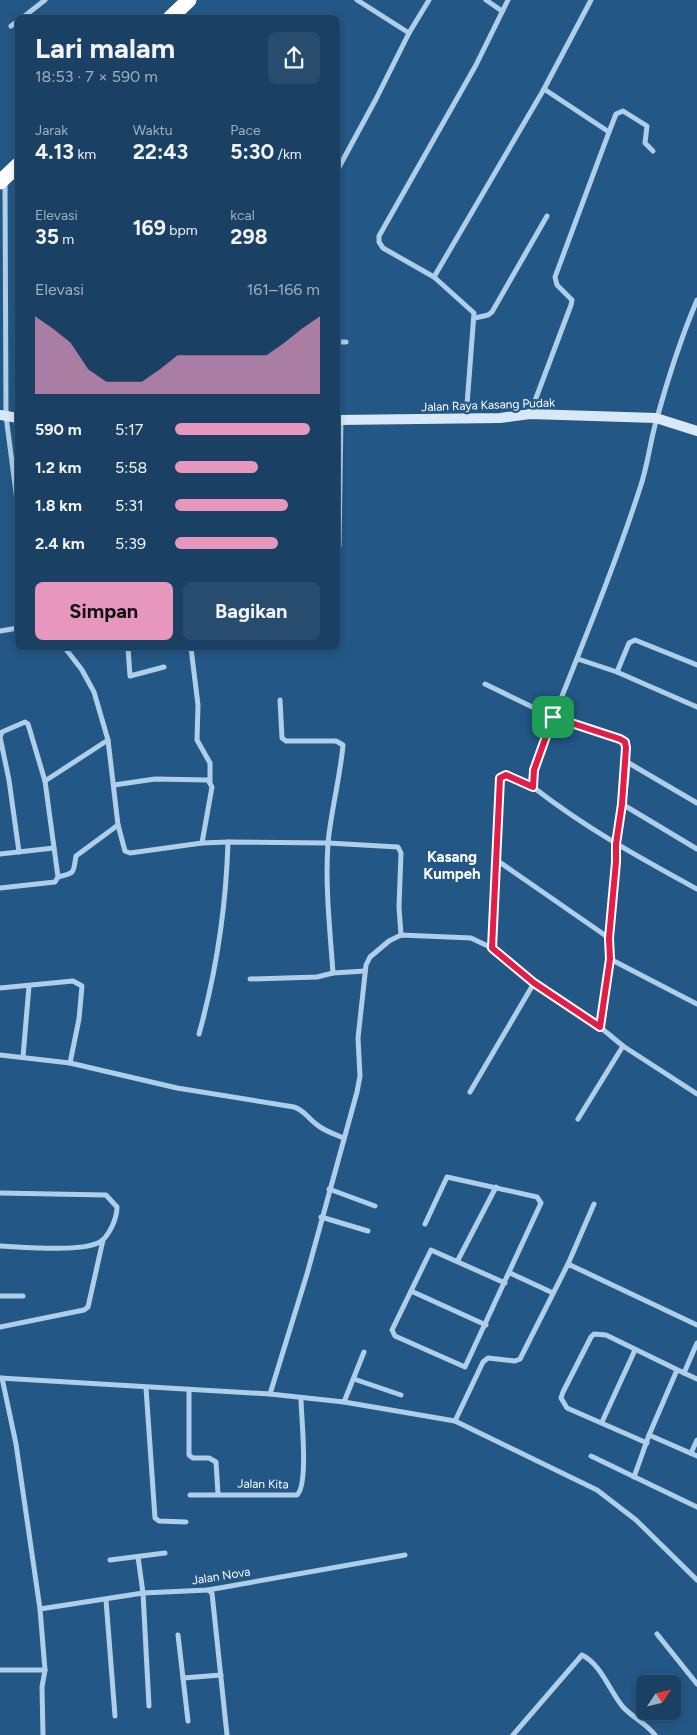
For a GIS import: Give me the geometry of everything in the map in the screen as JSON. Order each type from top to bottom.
[{"type":"highway","points":[[173,15],[189,0]]},
{"type":"highway","points":[[2,179],[15,168]]},
{"type":"street","points":[[26,15],[45,0]]},
{"type":"street","points":[[357,0],[409,33]]},
{"type":"street","points":[[340,165],[376,100],[409,33],[429,0]]},
{"type":"street","points":[[486,0],[502,11]]},
{"type":"street","points":[[466,418],[475,318],[471,310],[434,277],[383,248],[379,236],[476,65],[508,0]]},
{"type":"street","points":[[434,277],[544,89],[590,0]]},
{"type":"street","points":[[10,26],[15,23]]},
{"type":"street","points":[[544,89],[609,132]]},
{"type":"street","points":[[530,414],[572,300],[557,285],[555,277],[616,114],[623,111],[648,126],[645,143],[653,151]]},
{"type":"street","points":[[2,179],[3,416],[15,490]]},
{"type":"street","points":[[475,318],[492,312],[547,216]]},
{"type":"street","points":[[533,787],[534,770],[553,717],[578,659],[641,485],[656,418],[684,331],[697,300]]},
{"type":"street","points":[[340,342],[346,342]]},
{"type":"street","name":"Jalan Raya Kasang Pudak","points":[[340,420],[466,418],[530,414],[656,418],[697,431]]},
{"type":"street","points":[[0,631],[15,628]]},
{"type":"street","points":[[617,672],[628,643],[635,640],[697,665]]},
{"type":"street","points":[[67,650],[82,670],[94,692],[108,740],[118,825],[125,851],[130,853],[202,843],[228,842],[328,843],[398,847],[401,852],[399,907],[401,935]]},
{"type":"street","points":[[128,650],[130,676],[164,667]]},
{"type":"street","points":[[191,650],[198,706],[197,740],[208,757],[212,787],[202,843]]},
{"type":"street","points":[[578,659],[617,672],[697,708]]},
{"type":"street","points":[[485,684],[553,717],[625,742],[627,762],[616,844],[609,938],[610,959],[600,1027]]},
{"type":"street","points":[[280,700],[282,738],[286,741],[336,741],[343,745],[340,779],[328,843],[328,901],[333,973]]},
{"type":"street","points":[[0,888],[55,882],[58,877],[45,782],[27,723],[2,732],[0,740],[9,780],[19,852]]},
{"type":"street","points":[[45,782],[108,740]]},
{"type":"street","points":[[627,762],[697,803]]},
{"type":"street","points":[[492,948],[500,778],[506,775],[533,787],[616,844],[697,889]]},
{"type":"street","points":[[114,785],[155,778],[208,780],[210,782]]},
{"type":"street","points":[[622,804],[697,849]]},
{"type":"street","points":[[58,877],[74,872],[76,856],[118,825]]},
{"type":"street","points":[[199,1034],[213,981],[227,896],[228,842]]},
{"type":"street","points":[[0,854],[54,848]]},
{"type":"street","points":[[495,859],[609,938]]},
{"type":"street","points":[[270,1394],[307,1274],[360,1076],[358,1038],[365,971],[370,957],[388,941],[401,935],[465,937],[492,948],[534,983],[600,1027],[623,1046],[697,1094]]},
{"type":"street","points":[[610,959],[697,1004]]},
{"type":"street","points":[[250,979],[317,977],[333,973],[365,971]]},
{"type":"street","points":[[0,988],[74,981],[82,986],[70,1063]]},
{"type":"street","points":[[470,1092],[534,983]]},
{"type":"street","points":[[23,1057],[29,986]]},
{"type":"street","points":[[578,1119],[623,1046]]},
{"type":"street","points":[[0,1055],[70,1063],[177,1088],[294,1107],[300,1109],[315,1124],[344,1138]]},
{"type":"street","points":[[425,1224],[447,1178],[537,1197],[541,1203],[486,1325],[465,1367],[454,1364],[392,1333],[431,1250],[458,1260],[505,1282]]},
{"type":"street","points":[[458,1260],[496,1187]]},
{"type":"street","points":[[329,1189],[375,1206]]},
{"type":"street","points":[[0,1193],[106,1195],[117,1207],[117,1215],[103,1240],[88,1307],[84,1310],[0,1327]]},
{"type":"street","points":[[455,1421],[483,1362],[488,1358],[515,1361],[520,1359],[568,1264],[594,1204]]},
{"type":"street","points":[[321,1217],[368,1231]]},
{"type":"street","points":[[0,1246],[88,1246],[103,1240]]},
{"type":"street","points":[[568,1264],[697,1325]]},
{"type":"street","points":[[510,1273],[553,1293]]},
{"type":"street","points":[[411,1291],[486,1325]]},
{"type":"street","points":[[0,1296],[23,1296]]},
{"type":"street","points":[[647,1443],[567,1408],[561,1398],[594,1334],[606,1335],[697,1379]]},
{"type":"street","points":[[684,1373],[697,1343]]},
{"type":"street","points":[[602,1422],[635,1350]]},
{"type":"street","points":[[344,1402],[364,1352]]},
{"type":"street","points":[[634,1477],[677,1370]]},
{"type":"street","points":[[43,1735],[42,1687],[46,1670],[40,1609],[16,1444],[1,1378],[270,1394],[344,1402],[455,1421],[597,1490],[636,1520],[697,1580]]},
{"type":"street","points":[[354,1379],[401,1395]]},
{"type":"street","points":[[146,1388],[155,1518],[159,1521],[186,1522]]},
{"type":"street","points":[[189,1390],[189,1454],[192,1458],[209,1458],[216,1462],[218,1494]]},
{"type":"street","name":"Jalan Kita","points":[[190,1495],[297,1495],[300,1493],[303,1479],[301,1398]]},
{"type":"street","points":[[649,1436],[697,1456]]},
{"type":"street","points":[[690,1454],[697,1440]]},
{"type":"street","points":[[591,1456],[697,1508]]},
{"type":"street","points":[[110,1560],[165,1553]]},
{"type":"street","name":"Jalan Nova","points":[[40,1609],[143,1594],[208,1590],[405,1555]]},
{"type":"street","points":[[138,1557],[143,1594],[149,1706]]},
{"type":"street","points":[[208,1590],[212,1593],[227,1735]]},
{"type":"street","points":[[106,1600],[115,1716]]},
{"type":"street","points":[[657,1634],[697,1684]]},
{"type":"street","points":[[178,1635],[188,1722]]},
{"type":"street","points":[[513,1735],[582,1655],[592,1662],[624,1709],[640,1719],[655,1735]]},
{"type":"street","points":[[0,1670],[46,1670]]},
{"type":"street","points":[[183,1678],[221,1676]]},
{"type":"district","name":"Kasang Kumpeh","points":[[452,866]]},
{"type":"route","points":[[553,717],[620,739],[625,742],[626,748],[627,762],[616,844],[609,938],[610,959],[600,1027],[534,983],[492,948],[500,778],[506,775],[533,787],[534,770],[553,717]]}]
